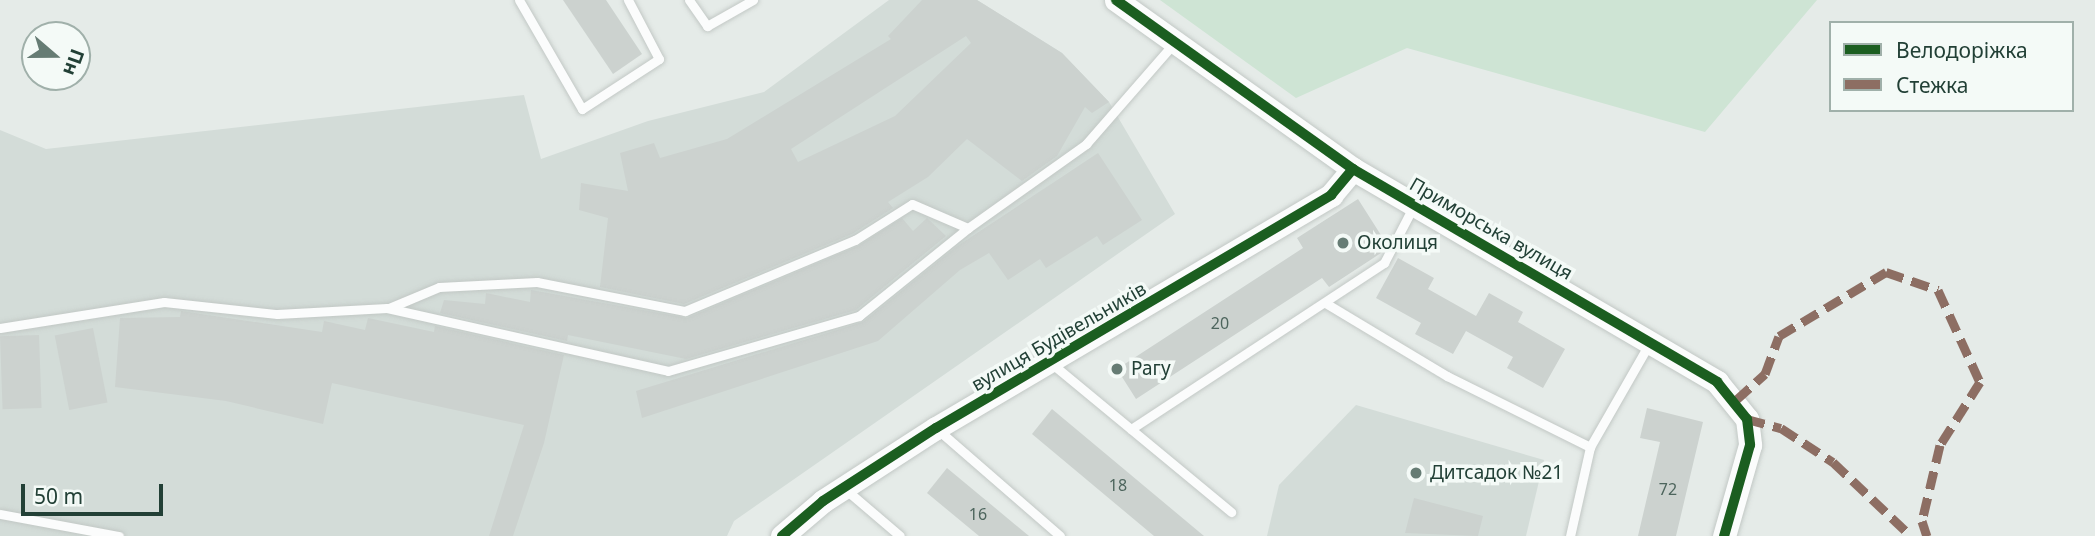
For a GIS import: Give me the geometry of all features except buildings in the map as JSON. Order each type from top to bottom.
[{"type":"street","name":"Приморська вулиця","points":[[1116,0],[1353,169],[1717,382],[1747,419],[1750,445],[1724,536]]},
{"type":"street","name":"вулиця Будівельників","points":[[782,536],[843,488],[936,428],[1051,363],[1331,195],[1353,169]]},
{"type":"lane","points":[[519,0],[582,109],[659,59],[628,0]]},
{"type":"lane","points":[[689,0],[707,26],[753,0]]},
{"type":"lane","points":[[0,328],[164,302],[277,314],[387,308],[668,371],[859,316],[968,228],[1086,144],[1174,43]]},
{"type":"lane","points":[[1131,429],[1327,304],[1384,263],[1414,203]]},
{"type":"lane","points":[[387,308],[439,287],[537,282],[685,312],[855,240],[912,204],[968,228]]},
{"type":"lane","points":[[1327,304],[1447,376],[1590,447]]},
{"type":"lane","points":[[1570,536],[1590,447],[1650,341]]},
{"type":"lane","points":[[1051,363],[1231,512]]},
{"type":"lane","points":[[936,428],[1060,536]]},
{"type":"lane","points":[[843,488],[900,536]]},
{"type":"lane","points":[[0,514],[119,536]]},
{"type":"shaded area","points":[[889,0],[977,0],[1062,53],[1109,102],[1175,214],[734,521],[727,536],[0,536],[0,130],[46,149],[524,95],[541,159],[648,121],[764,92]]},
{"type":"shaded area","name":"Дитсадок №21","points":[[1356,405],[1544,460],[1526,536],[1267,536],[1279,485]]},
{"type":"green space","points":[[1160,0],[1817,0],[1705,132],[1407,48],[1296,98]]},
{"type":"marked path","points":[[1736,400],[1765,374],[1779,336],[1886,272],[1938,290],[1980,382],[1940,445],[1922,521],[1927,536]]},
{"type":"marked path","points":[[1747,419],[1781,428],[1833,462],[1911,536]]},
{"type":"cycle path","points":[[1116,0],[1353,169],[1717,382],[1747,419],[1750,445],[1724,536]]},
{"type":"cycle path","points":[[782,536],[823,501],[936,428],[1331,195],[1353,169]]},
{"type":"place","name":"Околиця","points":[[1343,243]]},
{"type":"place","name":"Рагу","points":[[1117,369]]},
{"type":"place","name":"Дитсадок №21","points":[[1416,473]]}]
